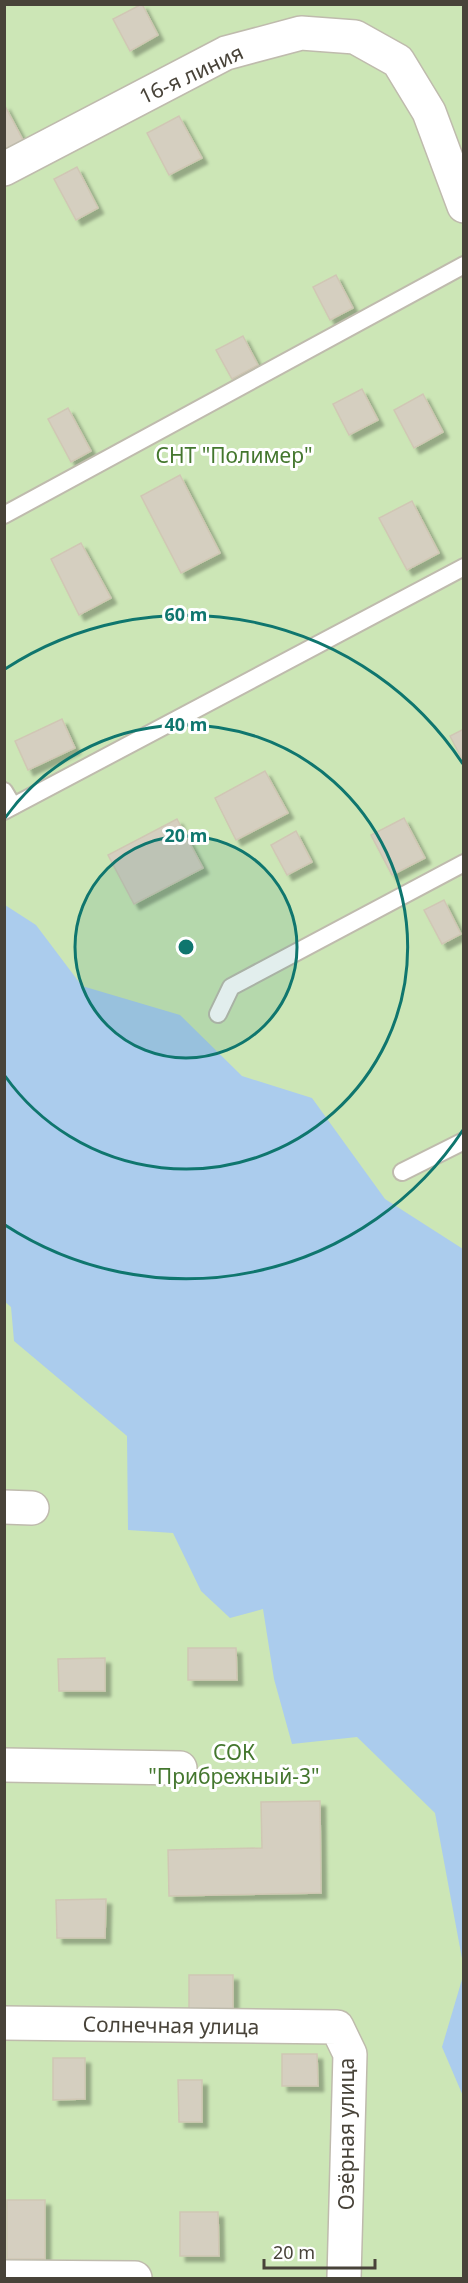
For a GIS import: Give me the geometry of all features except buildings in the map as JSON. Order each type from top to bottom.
[{"type":"street","name":"16-я линия","points":[[4,169],[226,53],[301,33],[355,37],[398,61],[429,112],[464,206]]},
{"type":"street","points":[[4,1765],[180,1768]]},
{"type":"street","name":"Солнечная улица","points":[[4,2023],[337,2027]]},
{"type":"street","name":"Озёрная улица","points":[[337,2027],[350,2054],[344,2278]]},
{"type":"street","points":[[4,2277],[135,2278]]},
{"type":"lane","points":[[4,515],[464,265]]},
{"type":"lane","points":[[4,791],[8,808],[464,567]]},
{"type":"lane","points":[[218,1014],[231,987],[464,863]]},
{"type":"lane","points":[[402,1172],[464,1141]]},
{"type":"green space","points":[[5,5],[463,5],[463,2278],[5,2278]]},
{"type":"water","points":[[5,905],[36,925],[82,986],[180,1015],[242,1076],[312,1098],[385,1199],[463,1249],[463,1964],[435,1813],[357,1737],[292,1744],[274,1679],[263,1609],[230,1618],[201,1591],[173,1533],[128,1530],[127,1436],[14,1341],[11,1307],[4,1301]]},
{"type":"water","points":[[463,1976],[464,2096],[442,2047]]},
{"type":"park label","name":"СНТ \"Полимер\"","points":[[234,455]]},
{"type":"park label","name":"СОК \"Прибрежный-3\"","points":[[234,1764]]}]
